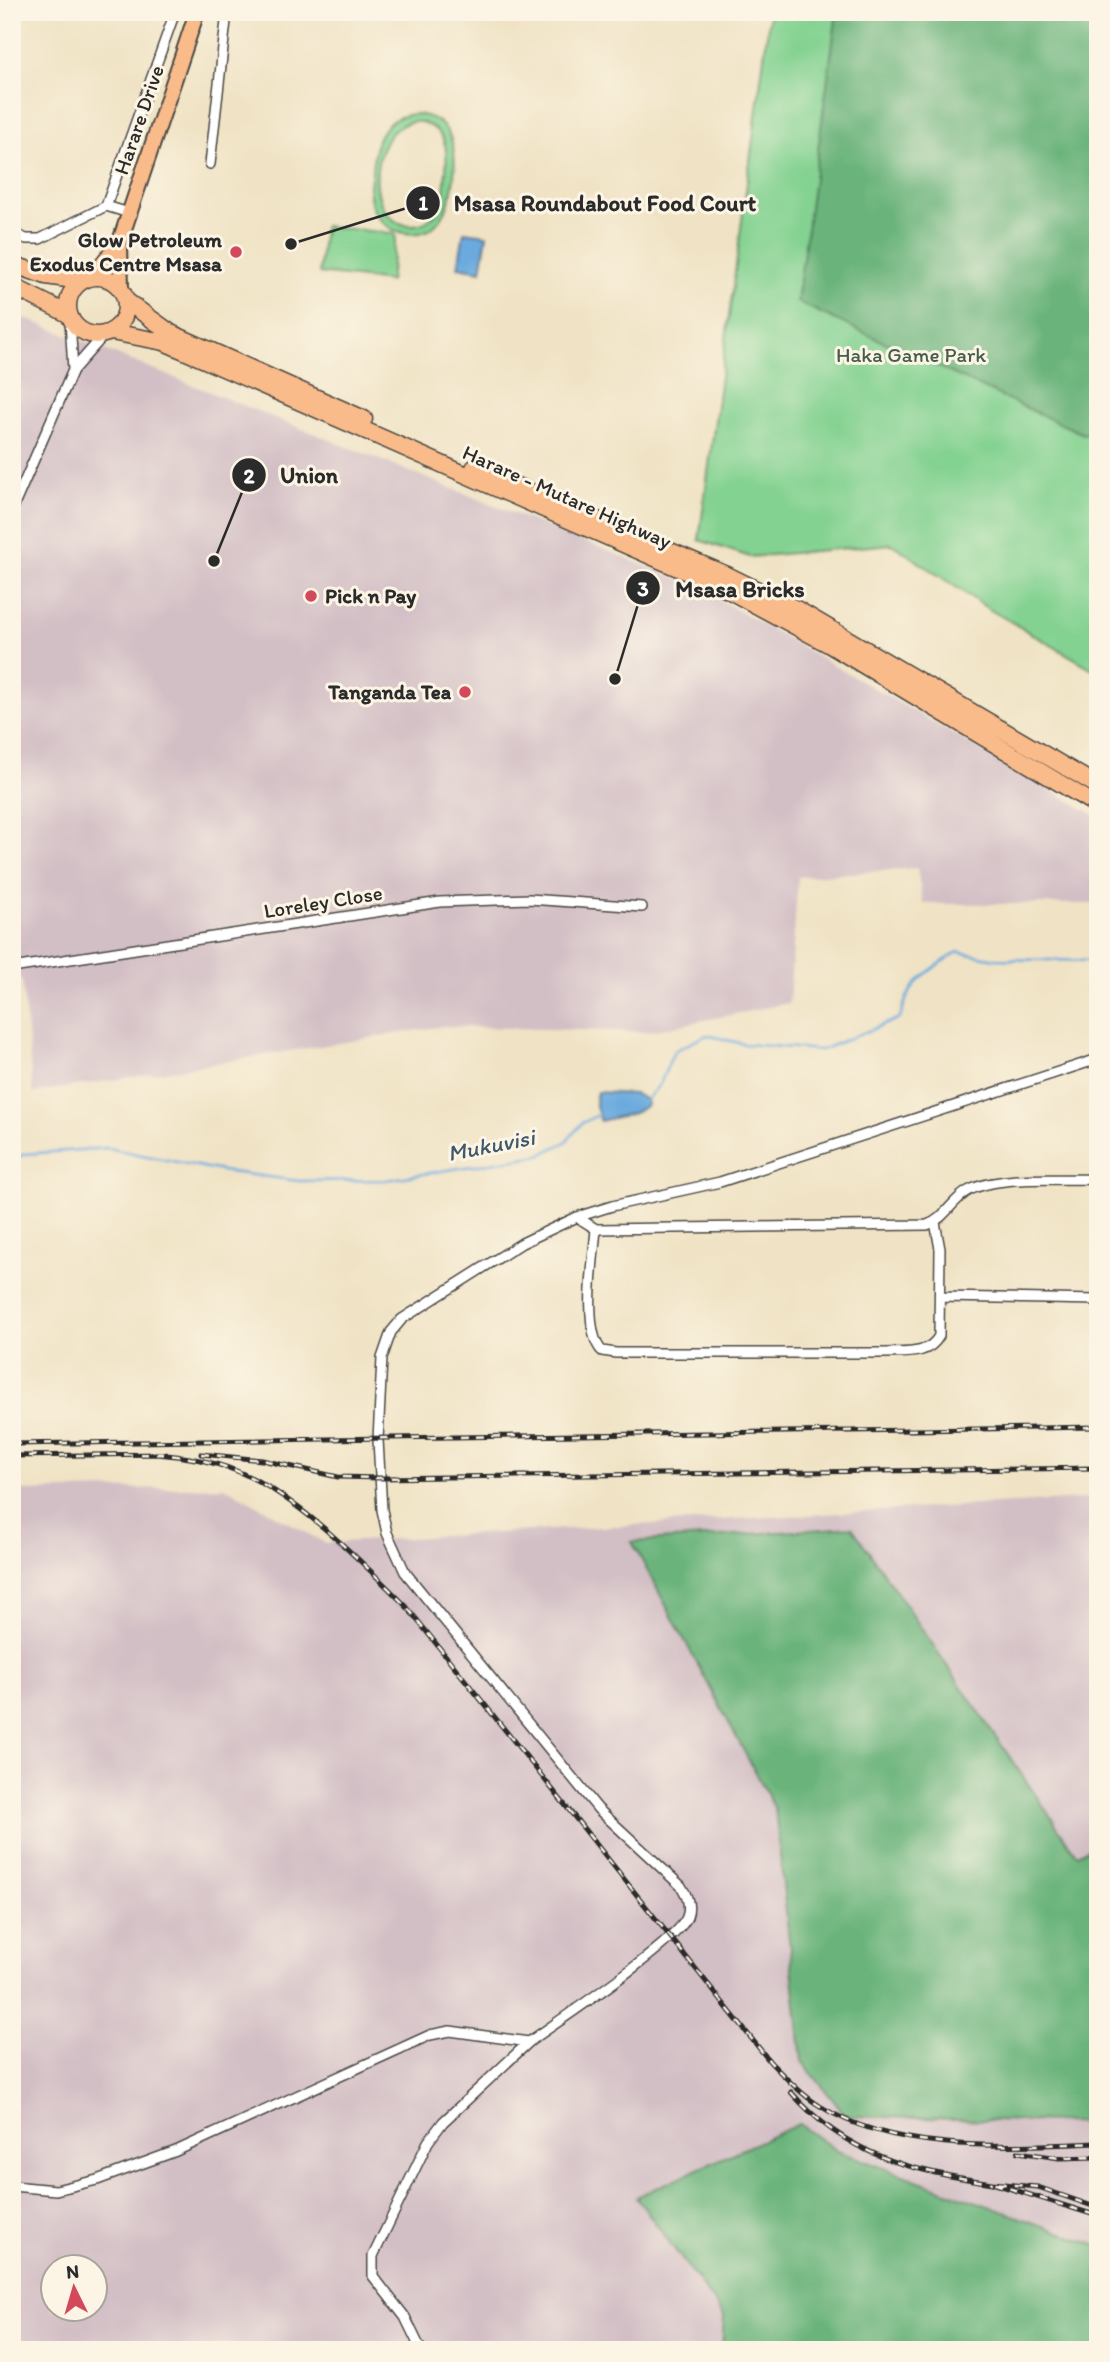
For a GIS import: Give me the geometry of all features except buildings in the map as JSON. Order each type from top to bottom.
[{"type":"highway","points":[[12,264],[46,276],[111,281],[123,295],[125,315],[108,333],[85,333],[69,317],[12,286]]},
{"type":"highway","points":[[69,317],[69,295],[87,279]]},
{"type":"highway","name":"Harare - Mutare Highway","points":[[123,295],[171,333],[431,449],[727,575],[787,605],[1098,786]]},
{"type":"highway","name":"Harare - Mutare Highway","points":[[108,333],[164,342],[728,590],[830,645],[1098,806]]},
{"type":"main road","name":"Harare Drive","points":[[123,295],[120,242],[197,12]]},
{"type":"main road","name":"Harare Drive","points":[[87,279],[120,242]]},
{"type":"street","name":"Harare Drive","points":[[106,206],[175,12]]},
{"type":"street","points":[[210,164],[227,12]]},
{"type":"street","points":[[12,232],[26,239],[40,239],[106,206],[129,214]]},
{"type":"street","points":[[69,317],[73,370]]},
{"type":"street","points":[[12,510],[73,370],[108,333]]},
{"type":"street","name":"Loreley Close","points":[[12,968],[440,902],[515,898],[642,906]]},
{"type":"street","points":[[421,2350],[405,2317],[373,2276],[373,2256],[435,2132],[529,2042],[670,1937],[684,1924],[689,1914],[689,1903],[681,1886],[598,1809],[405,1572],[390,1542],[382,1510],[378,1440],[382,1358],[391,1332],[402,1319],[491,1261],[578,1217],[612,1206],[720,1182],[1098,1059]]},
{"type":"street","points":[[578,1217],[596,1229],[916,1226],[935,1222],[960,1196],[979,1186],[1098,1179]]},
{"type":"street","points":[[596,1229],[591,1307],[597,1346],[607,1353],[916,1351],[933,1346],[939,1336],[942,1297],[940,1249],[935,1222]]},
{"type":"street","points":[[942,1297],[1098,1300]]},
{"type":"street","points":[[12,2186],[56,2190],[97,2180],[176,2151],[430,2035],[450,2031],[529,2042]]},
{"type":"shaded area","points":[[12,313],[696,586],[1098,817],[1098,904],[923,904],[917,868],[798,877],[789,1003],[646,1032],[443,1026],[33,1093],[22,980],[12,979]]},
{"type":"shaded area","points":[[225,1487],[325,1543],[1098,1498],[1098,1845],[1076,1855],[852,1527],[632,1542],[775,1809],[802,2061],[846,2116],[1098,2123],[1098,2246],[837,2151],[799,2124],[636,2197],[724,2316],[722,2350],[12,2350],[12,1491]]},
{"type":"green space","name":"Haka Game Park","points":[[770,12],[1098,12],[1098,672],[987,608],[892,544],[750,557],[699,540]]},
{"type":"green space","points":[[837,12],[1098,12],[1098,431],[1083,434],[797,302]]},
{"type":"green space","points":[[403,116],[426,116],[444,127],[452,144],[455,165],[446,210],[433,227],[413,234],[396,231],[384,223],[373,208],[370,194],[377,141],[387,126]],"holes":[[[421,122],[437,131],[445,145],[443,200],[438,211],[429,220],[410,225],[394,220],[383,208],[378,191],[377,171],[381,152],[390,136],[403,125]]]},
{"type":"green space","points":[[324,226],[396,234],[390,281],[319,273]]},
{"type":"green space","points":[[852,1527],[1076,1854],[1098,1845],[1098,2123],[846,2116],[802,2061],[775,1809],[632,1542]]},
{"type":"green space","points":[[799,2124],[837,2151],[1098,2246],[1098,2350],[722,2350],[724,2316],[636,2197]]},
{"type":"water","points":[[464,232],[487,235],[481,271],[458,267]]},
{"type":"water","points":[[597,1092],[635,1094],[646,1100],[647,1105],[634,1113],[600,1121],[595,1102]]},
{"type":"waterway","name":"Mukuvisi","points":[[645,1101],[660,1084],[674,1051],[707,1035],[744,1044],[821,1050],[900,1018],[909,994],[921,978],[958,952],[996,959],[1098,961]]},
{"type":"waterway","name":"Mukuvisi","points":[[12,1159],[25,1154],[107,1148],[222,1171],[299,1181],[386,1180],[540,1155],[566,1142],[582,1123],[600,1114]]},
{"type":"railway","points":[[12,1444],[1098,1427]]},
{"type":"railway","points":[[156,1454],[215,1464],[256,1480],[325,1529],[388,1588],[406,1606],[771,2063],[813,2101],[850,2121],[918,2140],[991,2145],[1098,2143]]},
{"type":"railway","points":[[12,1456],[166,1454]]},
{"type":"railway","points":[[201,1454],[262,1460],[338,1477],[380,1478],[1098,1468]]},
{"type":"railway","points":[[791,2092],[834,2132],[882,2157],[935,2173],[992,2183]]},
{"type":"railway","points":[[1018,2152],[1059,2158],[1098,2157]]},
{"type":"railway","points":[[1098,2208],[1038,2187],[992,2183],[1098,2216]]},
{"type":"place","name":"Msasa Roundabout Food Court","points":[[291,244]]},
{"type":"place","name":"Glow Petroleum Exodus Centre Msasa","points":[[236,252]]},
{"type":"place","name":"Union","points":[[214,561]]},
{"type":"place","name":"Pick n Pay","points":[[311,596]]},
{"type":"place","name":"Msasa Bricks","points":[[615,679]]},
{"type":"place","name":"Tanganda Tea","points":[[465,692]]}]
